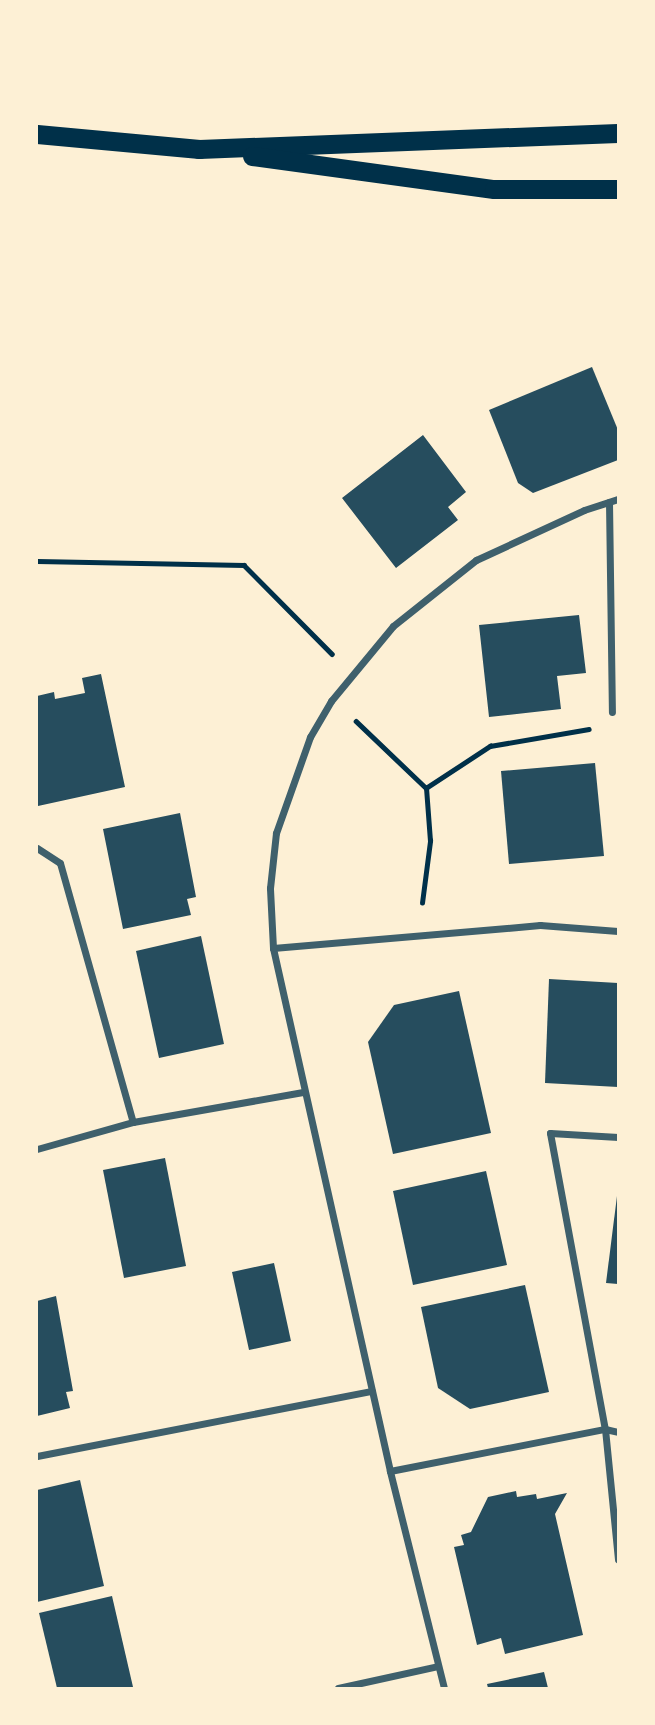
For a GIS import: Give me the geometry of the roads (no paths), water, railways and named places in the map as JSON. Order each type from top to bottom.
[{"type":"highway","points":[[37,134],[199,149],[494,189],[618,189]]},
{"type":"highway","points":[[199,149],[618,134]]},
{"type":"street","points":[[444,1688],[390,1471],[273,948],[270,888],[276,834],[310,737],[331,701],[393,626],[476,560],[618,499]]},
{"type":"street","points":[[609,502],[612,712]]},
{"type":"street","points":[[37,848],[60,863],[133,1122]]},
{"type":"street","points":[[273,948],[540,925],[618,931]]},
{"type":"street","points":[[37,1149],[133,1122],[304,1092]]},
{"type":"street","points":[[618,1138],[550,1133],[605,1429],[618,1559]]},
{"type":"street","points":[[37,1456],[372,1391]]},
{"type":"street","points":[[390,1471],[605,1429],[618,1432]]},
{"type":"street","points":[[338,1688],[439,1666]]}]
